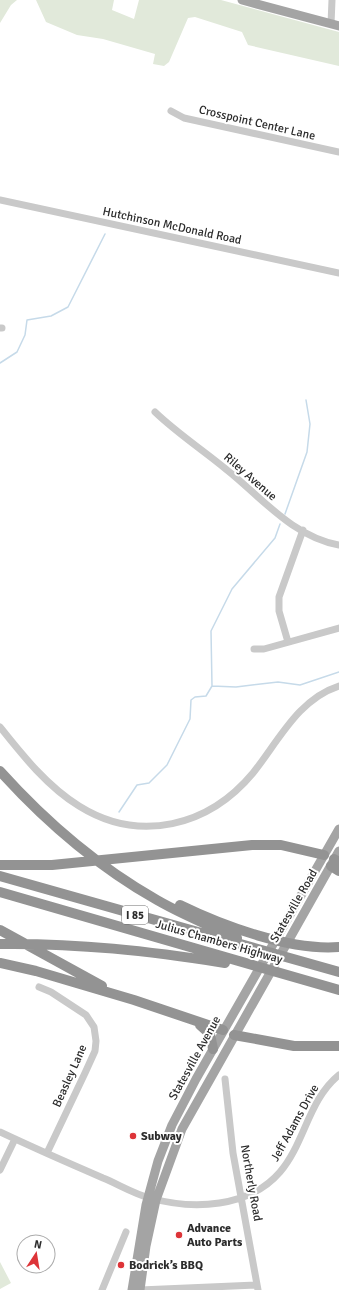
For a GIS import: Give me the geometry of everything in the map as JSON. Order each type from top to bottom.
[{"type":"highway","points":[[0,770],[44,815],[84,850],[127,881],[162,903],[270,953]]},
{"type":"highway","points":[[0,865],[28,866],[263,844],[289,846],[324,855]]},
{"type":"highway","points":[[84,850],[155,892],[221,922],[259,935],[300,945],[319,948],[339,947]]},
{"type":"highway","name":"Julius Chambers Highway","points":[[0,876],[339,972]]},
{"type":"highway","name":"Julius Chambers Highway","points":[[0,892],[339,990]]},
{"type":"highway","points":[[0,930],[45,956],[134,1000]]},
{"type":"highway","points":[[0,940],[123,948],[261,968]]},
{"type":"highway","points":[[0,944],[29,943]]},
{"type":"highway","points":[[0,964],[43,973],[134,1000],[223,1030]]},
{"type":"highway","points":[[196,1022],[210,1034],[213,1049]]},
{"type":"highway","points":[[234,1035],[294,1046],[339,1046]]},
{"type":"main road","points":[[242,0],[335,25]]},
{"type":"main road","points":[[336,862],[324,855],[339,829]]},
{"type":"main road","name":"Statesville Avenue","points":[[140,1290],[152,1199],[167,1137],[183,1102],[223,1030],[324,855]]},
{"type":"main road","name":"Statesville Road","points":[[234,1035],[295,929],[336,862]]},
{"type":"main road","points":[[223,1030],[234,1035]]},
{"type":"main road","name":"Statesville Avenue","points":[[132,1290],[141,1228],[152,1199],[184,1126],[234,1035]]},
{"type":"street","points":[[332,0],[335,25]]},
{"type":"street","name":"Crosspoint Center Lane","points":[[171,110],[184,118],[339,152]]},
{"type":"street","name":"Hutchinson McDonald Road","points":[[0,200],[339,274]]},
{"type":"street","name":"Riley Avenue","points":[[155,412],[172,429],[226,470],[277,515],[303,530],[339,546]]},
{"type":"street","points":[[288,642],[279,611],[279,596],[303,530]]},
{"type":"street","points":[[254,649],[264,649],[339,628]]},
{"type":"street","points":[[0,727],[44,777],[64,796],[86,810],[110,820],[129,825],[168,825],[198,816],[224,801],[247,780],[305,707],[316,697],[339,686]]},
{"type":"street","name":"Beasley Lane","points":[[39,987],[51,992],[86,1015],[94,1027],[96,1041],[94,1051],[85,1073],[47,1153]]},
{"type":"street","name":"Jeff Adams Drive","points":[[0,1132],[152,1199],[198,1204],[225,1202],[241,1198],[264,1186],[285,1166],[295,1150],[320,1097],[339,1075]]},
{"type":"street","name":"Northerly Road","points":[[225,1079],[233,1153],[257,1288]]},
{"type":"street","points":[[0,1170],[15,1139]]},
{"type":"street","points":[[102,1290],[105,1279],[126,1232]]},
{"type":"street","points":[[140,1290],[257,1288]]},
{"type":"green space","points":[[0,0],[17,0],[11,5],[0,23]]},
{"type":"green space","points":[[36,0],[114,0],[112,10],[134,19],[139,0],[221,0],[339,32],[339,66],[248,45],[242,32],[195,17],[188,18],[169,62],[164,66],[153,64],[155,54],[103,39],[77,35],[46,22]]},
{"type":"green space","points":[[0,1262],[11,1283],[0,1289]]},
{"type":"waterway","points":[[0,363],[17,352],[25,335],[27,320],[51,316],[68,307],[105,234]]},
{"type":"waterway","points":[[285,514],[307,452],[310,424],[306,400]]},
{"type":"waterway","points":[[119,812],[137,785],[149,783],[167,765],[190,719],[191,700],[195,697],[206,696],[212,686],[211,631],[232,589],[275,538],[280,524]]},
{"type":"waterway","points":[[212,686],[236,687],[278,682],[300,685],[339,672]]},
{"type":"place","name":"Subway","points":[[133,1136]]},
{"type":"place","name":"Advance Auto Parts","points":[[179,1235]]},
{"type":"place","name":"Bodrick’s BBQ","points":[[121,1265]]}]
